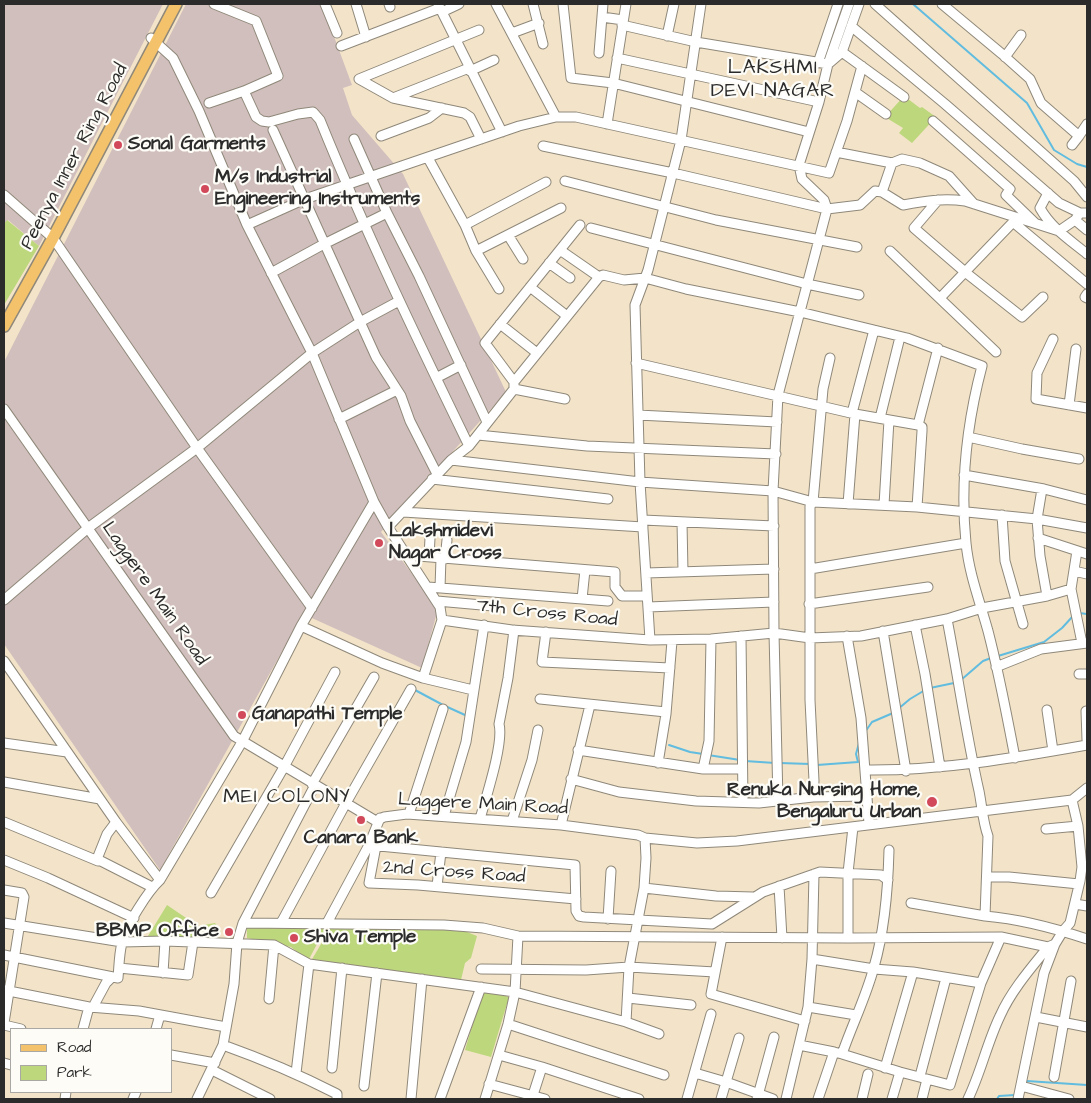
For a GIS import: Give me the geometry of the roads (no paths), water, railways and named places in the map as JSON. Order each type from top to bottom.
[{"type":"main road","name":"Peenya Inner Ring Road","points":[[154,40],[168,4]]},
{"type":"main road","name":"Peenya Inner Ring Road","points":[[4,326],[50,235],[154,40],[176,4]]},
{"type":"main road","name":"Peenya Inner Ring Road","points":[[4,315],[50,235]]},
{"type":"street","points":[[209,103],[244,91],[278,76],[256,21],[214,4]]},
{"type":"street","points":[[325,4],[337,33]]},
{"type":"street","points":[[356,4],[366,37]]},
{"type":"street","points":[[340,46],[440,8],[460,4]]},
{"type":"street","points":[[496,4],[556,117]]},
{"type":"street","points":[[532,4],[539,23],[543,44]]},
{"type":"street","points":[[563,4],[571,78],[613,83],[809,132]]},
{"type":"street","points":[[599,53],[603,4]]},
{"type":"street","points":[[607,124],[626,4]]},
{"type":"street","points":[[667,36],[674,4]]},
{"type":"street","points":[[650,640],[640,482],[634,306],[655,245],[681,140],[701,4]]},
{"type":"street","points":[[818,63],[838,4]]},
{"type":"street","points":[[837,52],[849,4]]},
{"type":"street","points":[[778,801],[773,491],[778,396],[817,240],[827,209],[824,200],[802,179],[799,165],[819,102],[828,64],[851,26],[859,4]]},
{"type":"street","points":[[875,4],[1074,181],[1087,197]]},
{"type":"street","points":[[942,4],[1030,80],[1041,103],[1079,136]]},
{"type":"street","points":[[440,8],[502,132]]},
{"type":"street","points":[[602,17],[667,36],[828,64]]},
{"type":"street","points":[[512,33],[539,23]]},
{"type":"street","points":[[851,26],[945,104],[1059,203],[1081,215],[1087,230]]},
{"type":"street","points":[[479,30],[359,79],[393,98],[464,112],[470,117],[481,139]]},
{"type":"street","points":[[1005,57],[1021,35]]},
{"type":"street","points":[[154,40],[172,58],[199,111],[246,224],[312,353],[374,502],[406,556],[440,607],[442,620],[423,678]]},
{"type":"street","points":[[837,52],[862,66],[904,97]]},
{"type":"street","points":[[617,58],[819,102]]},
{"type":"street","points":[[393,98],[494,60]]},
{"type":"street","points":[[246,224],[305,199],[519,126],[556,117],[576,117],[829,173],[862,66]]},
{"type":"street","points":[[244,91],[256,117],[262,121],[269,122],[313,112],[320,120],[347,186],[399,302],[470,446]]},
{"type":"street","points":[[855,92],[886,114]]},
{"type":"street","points":[[381,136],[428,118],[442,108]]},
{"type":"street","points":[[933,121],[1010,189],[1006,195],[1037,224]]},
{"type":"street","points":[[1072,145],[1087,124]]},
{"type":"street","points":[[273,130],[376,357],[397,390],[434,476]]},
{"type":"street","points":[[354,139],[387,213],[419,276],[487,422]]},
{"type":"street","points":[[544,146],[673,173],[827,209],[860,205],[875,191],[882,192],[902,206],[949,199],[974,204],[1015,220],[1037,224],[1058,231]]},
{"type":"street","points":[[836,152],[892,163],[902,158],[920,163],[949,176],[974,204]]},
{"type":"street","points":[[428,158],[465,226],[476,251],[499,290]]},
{"type":"street","points":[[882,192],[892,163]]},
{"type":"street","points":[[565,180],[716,220],[857,247]]},
{"type":"street","points":[[465,226],[546,182]]},
{"type":"street","points":[[1048,193],[1040,208],[1046,218],[1058,231],[1087,254]]},
{"type":"street","points":[[4,194],[50,235],[197,448],[312,608]]},
{"type":"street","points":[[938,200],[914,228],[965,272],[1022,317],[1043,297]]},
{"type":"street","points":[[476,251],[561,208]]},
{"type":"street","points":[[271,273],[387,213]]},
{"type":"street","points":[[1058,231],[1081,215]]},
{"type":"street","points":[[940,298],[1015,220]]},
{"type":"street","points":[[1015,220],[1087,284]]},
{"type":"street","points":[[566,399],[514,385],[485,343],[580,225]]},
{"type":"street","points":[[591,228],[807,284],[859,295]]},
{"type":"street","points":[[508,235],[523,259]]},
{"type":"street","points":[[560,250],[599,277]]},
{"type":"street","points":[[890,251],[996,352]]},
{"type":"street","points":[[549,263],[570,278]]},
{"type":"street","points":[[388,527],[434,476],[470,446],[537,353],[599,277],[603,275],[624,280],[645,278],[686,289],[800,312],[938,348],[982,366],[975,391],[965,451],[964,512],[966,543],[971,578],[982,608],[991,642],[1015,758]]},
{"type":"street","points":[[530,287],[567,316]]},
{"type":"street","points":[[1087,294],[1085,297],[1087,298]]},
{"type":"street","points":[[4,600],[88,528],[197,448],[312,353],[360,322],[399,302]]},
{"type":"street","points":[[500,324],[537,353]]},
{"type":"street","points":[[848,504],[854,414],[874,330]]},
{"type":"street","points":[[884,505],[884,419],[900,337]]},
{"type":"street","points":[[1053,339],[1037,373],[1036,399],[1087,408]]},
{"type":"street","points":[[918,425],[938,348]]},
{"type":"street","points":[[1068,405],[1076,349]]},
{"type":"street","points":[[813,797],[810,700],[810,506],[813,502],[823,389],[830,358]]},
{"type":"street","points":[[636,363],[854,414],[918,425],[922,428],[922,432],[917,507]]},
{"type":"street","points":[[436,378],[461,365]]},
{"type":"street","points":[[340,419],[397,390]]},
{"type":"street","name":"Laggere Main Road","points":[[4,409],[234,736],[313,785],[376,820],[384,816],[409,814],[444,816],[561,825],[638,835],[645,838],[697,843],[737,841],[1072,800]]},
{"type":"street","points":[[638,416],[777,422]]},
{"type":"street","points":[[478,434],[586,446],[776,454]]},
{"type":"street","points":[[968,437],[1079,459]]},
{"type":"street","points":[[451,460],[640,482],[773,491],[813,502],[917,507],[1002,515],[1087,528]]},
{"type":"street","points":[[964,475],[1042,489],[1087,500]]},
{"type":"street","points":[[434,476],[608,499]]},
{"type":"street","points":[[1042,489],[1037,519],[1047,596]]},
{"type":"street","points":[[4,955],[118,978],[122,942],[134,918],[152,887],[160,880],[242,742],[301,626],[374,502]]},
{"type":"street","points":[[403,512],[643,523],[682,522],[774,526]]},
{"type":"street","points":[[1002,515],[1005,561],[1023,624]]},
{"type":"street","points":[[682,522],[682,572]]},
{"type":"street","points":[[429,557],[430,538]]},
{"type":"street","points":[[1038,538],[1087,554]]},
{"type":"street","points":[[440,588],[446,540]]},
{"type":"street","points":[[810,569],[966,543]]},
{"type":"street","points":[[995,664],[1041,649],[1084,643],[1071,589],[1077,551]]},
{"type":"street","points":[[406,556],[615,572],[615,587],[622,596],[648,596]]},
{"type":"street","points":[[646,573],[774,569]]},
{"type":"street","points":[[582,599],[584,570]]},
{"type":"street","points":[[1074,571],[1087,574]]},
{"type":"street","points":[[810,604],[928,586]]},
{"type":"street","points":[[428,587],[608,601]]},
{"type":"street","name":"7th Cross Road","points":[[442,620],[514,630],[650,640],[672,641],[774,633],[810,638],[847,636],[948,619],[982,608],[1017,603],[1071,589]]},
{"type":"street","points":[[437,601],[493,606]]},
{"type":"street","points":[[648,606],[774,602]]},
{"type":"street","points":[[948,619],[985,829],[988,836],[986,916]]},
{"type":"street","points":[[444,816],[466,742],[484,625]]},
{"type":"street","points":[[915,625],[940,767]]},
{"type":"street","points":[[301,626],[382,663],[423,678],[473,690]]},
{"type":"street","points":[[480,819],[501,730],[499,724],[508,678],[514,630]]},
{"type":"street","points":[[883,631],[906,771]]},
{"type":"street","points":[[546,632],[542,662],[670,668]]},
{"type":"street","points":[[742,636],[743,802]]},
{"type":"street","points":[[847,636],[863,735],[866,796],[870,824]]},
{"type":"street","points":[[703,769],[709,741],[711,638]]},
{"type":"street","points":[[658,763],[666,712],[672,641]]},
{"type":"street","points":[[4,661],[116,822],[160,880]]},
{"type":"street","points":[[211,893],[284,767],[335,672]]},
{"type":"street","points":[[197,1099],[223,1045],[236,970],[237,943],[243,923],[313,785],[374,678]]},
{"type":"street","points":[[281,923],[411,689]]},
{"type":"street","points":[[540,699],[666,712]]},
{"type":"street","points":[[561,825],[590,705]]},
{"type":"street","points":[[409,814],[443,708]]},
{"type":"street","points":[[1047,710],[1053,751]]},
{"type":"street","points":[[1086,711],[1087,740]]},
{"type":"street","points":[[512,821],[532,760],[538,730]]},
{"type":"street","points":[[4,743],[67,752]]},
{"type":"street","points":[[865,770],[906,771],[1015,758],[1087,745]]},
{"type":"street","points":[[578,750],[703,769],[742,769]]},
{"type":"street","points":[[571,779],[619,792],[696,801],[778,801],[813,797],[866,796]]},
{"type":"street","points":[[4,782],[100,799]]},
{"type":"street","points":[[968,1099],[978,1080],[991,1037],[1001,1014],[1022,979],[1070,923],[1080,884],[1083,846],[1072,800],[1087,788]]},
{"type":"street","points":[[327,924],[373,845],[380,818]]},
{"type":"street","points":[[4,822],[98,861],[152,887]]},
{"type":"street","points":[[98,861],[107,834],[116,822]]},
{"type":"street","points":[[848,938],[848,873],[853,826]]},
{"type":"street","points":[[1046,829],[1078,826]]},
{"type":"street","points":[[626,1022],[630,967],[644,888],[645,838]]},
{"type":"street","points":[[373,845],[575,865],[576,911],[579,916],[608,919],[712,924],[754,898],[779,886],[814,874],[829,871],[881,875],[888,880]]},
{"type":"street","name":"2nd Cross Road","points":[[373,845],[369,883],[437,886],[576,899]]},
{"type":"street","points":[[818,1099],[856,1015],[874,969],[882,938],[889,850]]},
{"type":"street","points":[[437,886],[441,852]]},
{"type":"street","points":[[4,860],[134,918]]},
{"type":"street","points":[[608,919],[611,870]]},
{"type":"street","points":[[786,1099],[808,1007],[813,938],[814,874]]},
{"type":"street","points":[[987,877],[1010,877],[1080,884]]},
{"type":"street","points":[[779,886],[782,938]]},
{"type":"street","points":[[644,888],[754,898]]},
{"type":"street","points":[[4,890],[24,894],[7,990],[4,1024],[18,1028]]},
{"type":"street","points":[[911,903],[1007,918],[1063,931],[1087,939]]},
{"type":"street","points":[[1075,904],[1087,906]]},
{"type":"street","points":[[4,923],[122,942],[165,941],[274,945],[308,964],[514,992],[626,1022],[659,1034]]},
{"type":"street","points":[[243,923],[464,926],[518,936],[1001,938],[1051,945]]},
{"type":"street","points":[[485,1099],[508,1024],[514,992],[518,936]]},
{"type":"street","points":[[722,937],[711,992],[714,996],[805,1021]]},
{"type":"street","points":[[799,1045],[838,1053],[885,1068],[950,1085],[981,983],[1001,938]]},
{"type":"street","points":[[163,973],[165,941]]},
{"type":"street","points":[[119,968],[188,975],[193,942]]},
{"type":"street","points":[[269,999],[274,945]]},
{"type":"street","points":[[1051,945],[1021,1092],[1069,1099]]},
{"type":"street","points":[[812,959],[981,983]]},
{"type":"street","points":[[296,1073],[308,964]]},
{"type":"street","points":[[482,969],[586,970],[630,967],[715,972]]},
{"type":"street","points":[[332,1068],[342,968]]},
{"type":"street","points":[[885,1068],[913,972]]},
{"type":"street","points":[[364,1086],[377,973]]},
{"type":"street","points":[[83,1028],[91,1007],[112,977]]},
{"type":"street","points":[[922,1099],[924,1078],[946,978]]},
{"type":"street","points":[[411,1099],[422,979]]},
{"type":"street","points":[[1054,1078],[1071,981]]},
{"type":"street","points":[[440,1099],[481,987]]},
{"type":"street","points":[[7,990],[91,1007],[139,1011],[226,1027]]},
{"type":"street","points":[[628,998],[691,1005]]},
{"type":"street","points":[[808,1007],[856,1015]]},
{"type":"street","points":[[687,1099],[710,1014]]},
{"type":"street","points":[[156,1028],[160,1015]]},
{"type":"street","points":[[1036,1018],[1087,1027]]},
{"type":"street","points":[[508,1024],[664,1074]]},
{"type":"street","points":[[758,1096],[774,1037]]},
{"type":"street","points":[[721,1099],[739,1038]]},
{"type":"street","points":[[223,1045],[269,1061],[296,1073],[337,1094],[338,1099]]},
{"type":"street","points":[[172,1055],[214,1066],[270,1099]]},
{"type":"street","points":[[499,1055],[639,1099]]},
{"type":"street","points":[[533,1095],[542,1067]]},
{"type":"street","points":[[892,1099],[900,1072]]},
{"type":"street","points":[[695,1073],[726,1082],[758,1096],[773,1099]]},
{"type":"street","points":[[862,1099],[868,1074]]},
{"type":"street","points":[[489,1084],[545,1099]]},
{"type":"waterway","points":[[913,4],[1027,103],[1054,150],[1077,164],[1087,167]]},
{"type":"waterway","points":[[1079,613],[1087,614]]},
{"type":"waterway","points":[[998,656],[1044,642],[1062,628],[1073,616]]},
{"type":"waterway","points":[[961,680],[983,661],[991,658]]},
{"type":"waterway","points":[[930,688],[954,683]]},
{"type":"waterway","points":[[415,690],[465,715]]},
{"type":"waterway","points":[[898,709],[925,690]]},
{"type":"waterway","points":[[865,732],[872,722],[893,713]]},
{"type":"waterway","points":[[817,765],[858,762],[856,754],[859,743]]},
{"type":"waterway","points":[[669,745],[703,754]]},
{"type":"waterway","points":[[708,755],[740,760]]},
{"type":"waterway","points":[[745,761],[775,763]]},
{"type":"waterway","points":[[780,763],[810,764]]},
{"type":"waterway","points":[[1026,1084],[1027,1081],[1087,1085]]},
{"type":"waterway","points":[[997,1099],[999,1096],[1015,1095]]},
{"type":"place","name":"Sonal Garments","points":[[118,145]]},
{"type":"place","name":"M/s Industrial Engineering Instruments","points":[[205,189]]},
{"type":"place","name":"Lakshmidevi Nagar Cross","points":[[379,543]]},
{"type":"place","name":"Ganapathi Temple","points":[[242,715]]},
{"type":"place","name":"Renuka Nursing Home, Bengaluru Urban","points":[[932,802]]},
{"type":"place","name":"Canara Bank","points":[[361,820]]},
{"type":"place","name":"BBMP Office","points":[[229,932]]},
{"type":"place","name":"Shiva Temple","points":[[294,938]]},
{"type":"district","name":"LAKSHMI DEVI NAGAR","points":[[773,80]]},
{"type":"district","name":"MEI COLONY","points":[[287,798]]}]
